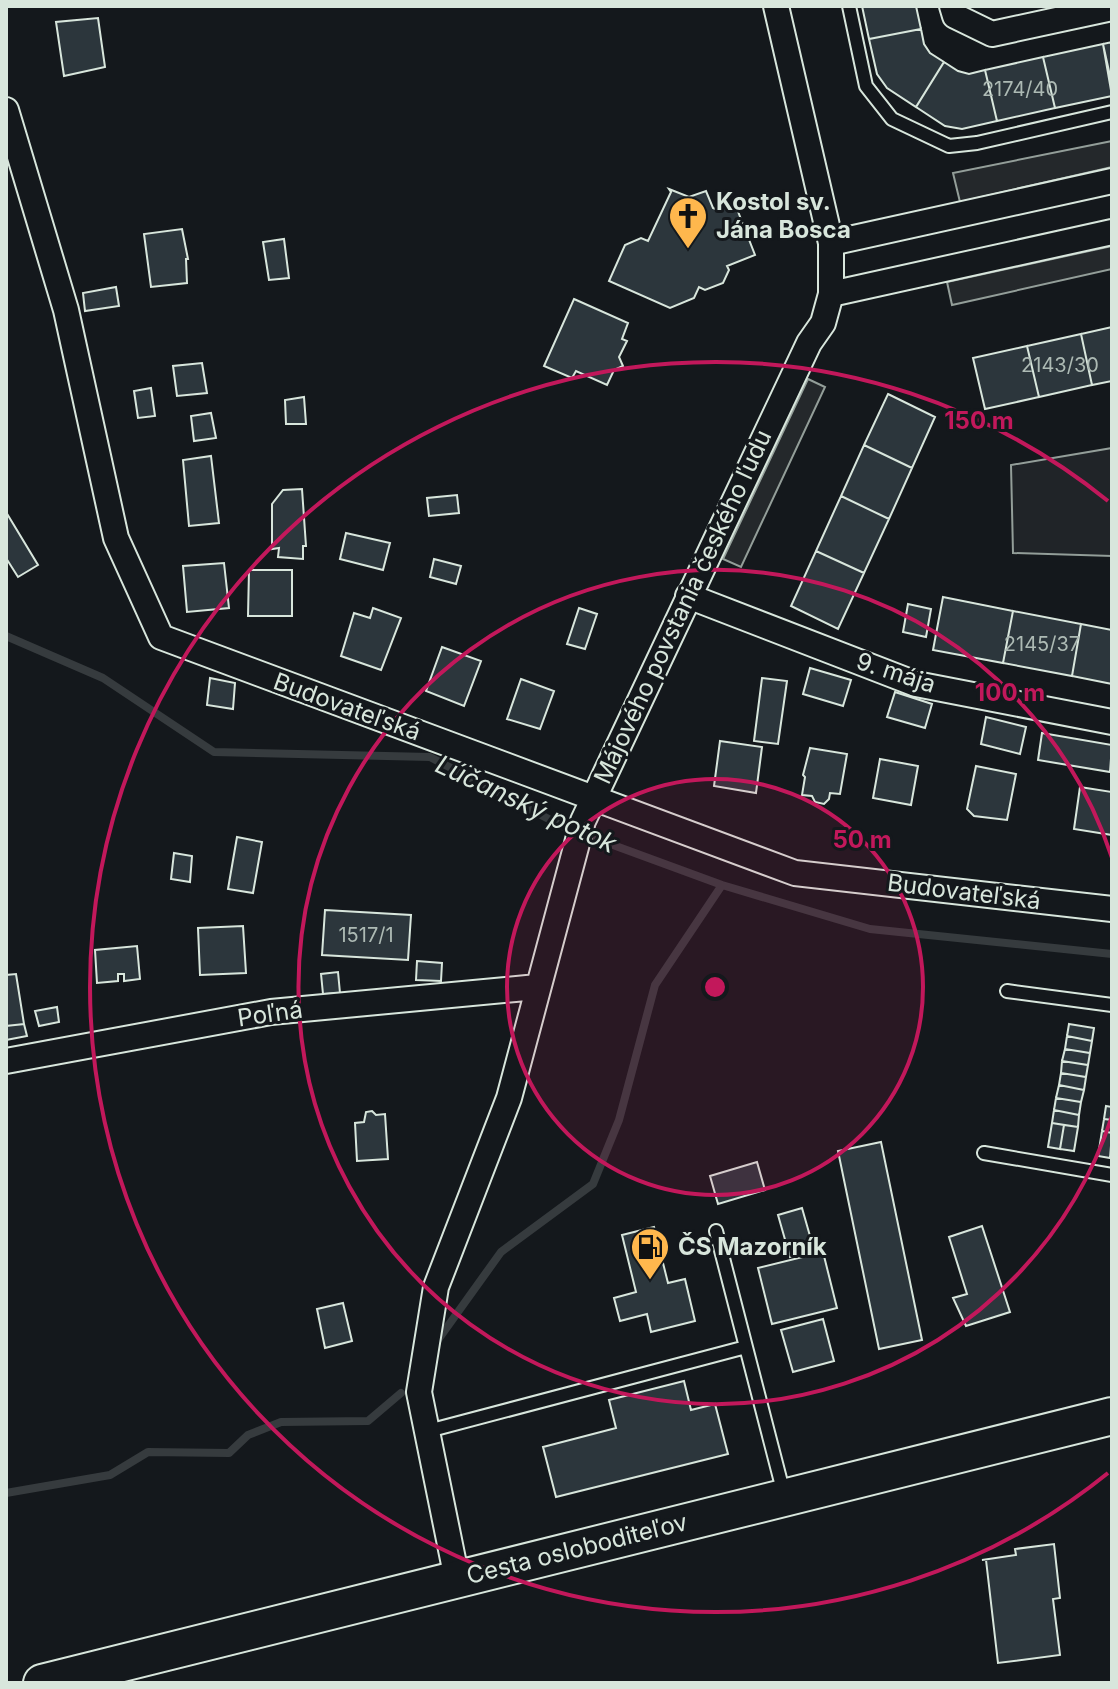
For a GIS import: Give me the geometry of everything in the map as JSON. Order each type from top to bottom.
[{"type":"main road","name":"Cesta osloboditeľov","points":[[42,1683],[1112,1416]]},
{"type":"street","name":"Májového povstania českého ľudu","points":[[457,1579],[419,1392],[436,1287],[509,1098],[573,855],[588,810],[809,343],[823,323],[831,294],[831,243],[776,6]]},
{"type":"street","points":[[952,6],[955,16],[992,34],[1112,8]]},
{"type":"street","name":"Budovateľská","points":[[6,110],[66,310],[116,538],[161,637],[588,810],[795,873],[1112,909]]},
{"type":"street","points":[[831,243],[1112,181]]},
{"type":"street","points":[[831,294],[1112,232]]},
{"type":"street","name":"9. mája","points":[[688,596],[916,684],[1112,722]]},
{"type":"street","name":"Poľná","points":[[6,1061],[271,1012],[537,987]]},
{"type":"lane","points":[[849,6],[866,86],[892,119],[949,146],[977,143],[1112,112]]},
{"type":"lane","points":[[1007,991],[1112,1005]]},
{"type":"lane","points":[[984,1153],[1112,1175]]},
{"type":"lane","points":[[716,1231],[785,1498]]},
{"type":"lane","points":[[428,1431],[746,1347]]},
{"type":"shaded area","points":[[1112,141],[1112,167],[960,202],[953,173]]},
{"type":"shaded area","points":[[1112,246],[1112,269],[952,305],[947,282]]},
{"type":"shaded area","points":[[808,379],[825,387],[741,567],[723,559]]},
{"type":"shaded area","points":[[1112,448],[1112,556],[1013,553],[1011,465]]},
{"type":"building","points":[[862,6],[916,6],[921,29],[869,39]]},
{"type":"building","points":[[98,18],[105,67],[64,76],[56,22]]},
{"type":"building","points":[[921,29],[924,44],[930,53],[944,62],[916,107],[887,88],[877,74],[869,39]]},
{"type":"building","points":[[1112,42],[1112,85],[1103,44]]},
{"type":"building","points":[[1103,44],[1112,96],[1055,108],[1043,57]]},
{"type":"building","points":[[1043,57],[1055,108],[997,121],[985,70]]},
{"type":"building","points":[[944,62],[969,74],[985,70],[997,121],[962,129],[945,126],[916,107]]},
{"type":"building","name":"Kostol sv. Jána Bosca","points":[[669,189],[689,197],[706,191],[713,208],[717,210],[729,206],[737,209],[755,255],[727,266],[729,270],[723,283],[705,290],[699,287],[694,298],[670,308],[609,281],[625,245],[641,238],[648,241],[671,192]]},
{"type":"building","points":[[182,229],[188,259],[187,283],[151,287],[144,234]]},
{"type":"building","points":[[284,239],[289,278],[269,280],[263,242]]},
{"type":"building","points":[[116,287],[119,306],[85,311],[83,293]]},
{"type":"building","points":[[574,299],[628,323],[622,339],[627,341],[619,357],[623,366],[614,370],[607,385],[576,371],[572,378],[544,366]]},
{"type":"building","points":[[1112,327],[1112,381],[1092,385],[1081,334]]},
{"type":"building","points":[[1081,334],[1092,385],[1039,397],[1027,346]]},
{"type":"building","points":[[1027,346],[1039,397],[985,409],[973,358]]},
{"type":"building","points":[[202,363],[207,393],[177,396],[173,366]]},
{"type":"building","points":[[151,388],[155,416],[138,418],[134,391]]},
{"type":"building","points":[[888,394],[935,417],[912,468],[864,445]]},
{"type":"building","points":[[304,397],[306,424],[286,424],[285,400]]},
{"type":"building","points":[[211,413],[216,438],[194,441],[191,416]]},
{"type":"building","points":[[864,445],[912,468],[889,519],[841,496]]},
{"type":"building","points":[[211,456],[219,523],[189,526],[183,460]]},
{"type":"building","points":[[302,489],[306,546],[303,546],[303,559],[278,557],[279,548],[272,549],[272,504],[283,490]]},
{"type":"building","points":[[457,495],[459,513],[429,516],[427,498]]},
{"type":"building","points":[[841,496],[889,519],[864,573],[816,551]]},
{"type":"building","points":[[6,512],[38,565],[18,577],[6,558]]},
{"type":"building","points":[[346,533],[390,543],[383,570],[340,559]]},
{"type":"building","points":[[816,551],[864,573],[838,629],[791,606]]},
{"type":"building","points":[[434,559],[461,566],[456,584],[430,577]]},
{"type":"building","points":[[224,563],[229,608],[187,612],[183,566]]},
{"type":"building","points":[[249,570],[292,570],[292,616],[248,616]]},
{"type":"building","points":[[943,597],[1013,611],[1003,663],[933,650]]},
{"type":"building","points":[[908,604],[931,609],[926,637],[903,632]]},
{"type":"building","points":[[373,608],[401,618],[381,670],[341,656],[354,613],[370,618]]},
{"type":"building","points":[[579,608],[597,614],[585,649],[567,644]]},
{"type":"building","points":[[1013,611],[1081,624],[1072,676],[1003,663]]},
{"type":"building","points":[[1081,624],[1112,630],[1112,684],[1072,676]]},
{"type":"building","points":[[442,647],[481,661],[464,706],[426,691]]},
{"type":"building","points":[[810,668],[851,680],[843,706],[803,694]]},
{"type":"building","points":[[210,678],[235,683],[233,709],[207,705]]},
{"type":"building","points":[[762,678],[787,681],[778,744],[754,741]]},
{"type":"building","points":[[521,679],[554,691],[540,729],[507,719]]},
{"type":"building","points":[[895,692],[932,704],[925,728],[887,717]]},
{"type":"building","points":[[986,717],[1026,727],[1020,754],[981,744]]},
{"type":"building","points":[[1042,733],[1112,745],[1110,772],[1038,760]]},
{"type":"building","points":[[720,741],[762,747],[756,793],[714,786]]},
{"type":"building","points":[[810,748],[847,754],[840,794],[830,793],[824,804],[815,802],[812,796],[802,795]]},
{"type":"building","points":[[880,759],[918,766],[911,805],[873,798]]},
{"type":"building","points":[[976,766],[1016,774],[1007,820],[974,816],[967,809]]},
{"type":"building","points":[[1080,787],[1112,792],[1112,835],[1074,829]]},
{"type":"building","points":[[237,837],[262,842],[253,893],[228,889]]},
{"type":"building","points":[[174,853],[192,856],[190,882],[171,879]]},
{"type":"building","points":[[325,910],[411,915],[408,960],[322,955]]},
{"type":"building","points":[[243,926],[246,973],[200,975],[198,928]]},
{"type":"building","points":[[137,946],[140,979],[124,981],[124,974],[118,974],[118,981],[97,983],[95,950]]},
{"type":"building","points":[[417,961],[442,963],[441,981],[416,980]]},
{"type":"building","points":[[338,972],[340,993],[323,994],[321,974]]},
{"type":"building","points":[[16,974],[24,1024],[6,1026],[6,975]]},
{"type":"building","points":[[57,1007],[59,1022],[39,1026],[35,1011]]},
{"type":"building","points":[[24,1024],[27,1036],[6,1040],[6,1026]]},
{"type":"building","points":[[1069,1024],[1094,1028],[1092,1041],[1067,1036]]},
{"type":"building","points":[[1067,1036],[1092,1041],[1090,1053],[1065,1049]]},
{"type":"building","points":[[1065,1049],[1090,1053],[1088,1065],[1062,1061]]},
{"type":"building","points":[[1062,1061],[1088,1065],[1086,1077],[1061,1073]]},
{"type":"building","points":[[1061,1073],[1086,1077],[1084,1090],[1059,1085]]},
{"type":"building","points":[[1059,1085],[1084,1090],[1081,1102],[1056,1098]]},
{"type":"building","points":[[1056,1098],[1081,1102],[1079,1115],[1054,1110]]},
{"type":"building","points":[[1106,1106],[1112,1107],[1112,1120],[1104,1119]]},
{"type":"building","points":[[1054,1110],[1079,1115],[1078,1127],[1052,1123]]},
{"type":"building","points":[[372,1111],[376,1115],[385,1114],[388,1159],[357,1161],[355,1123],[364,1122],[366,1112]]},
{"type":"building","points":[[1104,1119],[1112,1120],[1112,1133],[1102,1131]]},
{"type":"building","points":[[1052,1123],[1064,1125],[1060,1149],[1048,1147]]},
{"type":"building","points":[[1064,1125],[1078,1127],[1074,1151],[1060,1149]]},
{"type":"building","points":[[1102,1131],[1112,1133],[1110,1158],[1098,1156]]},
{"type":"building","points":[[881,1142],[922,1340],[879,1349],[838,1151]]},
{"type":"building","points":[[757,1162],[765,1190],[718,1204],[710,1176]]},
{"type":"building","points":[[802,1208],[814,1250],[790,1257],[778,1215]]},
{"type":"building","points":[[982,1226],[1010,1312],[966,1326],[953,1298],[967,1294],[949,1237]]},
{"type":"building","name":"ČS Mazorník","points":[[654,1227],[668,1283],[685,1279],[695,1321],[651,1332],[647,1314],[620,1321],[614,1298],[636,1292],[622,1235]]},
{"type":"building","points":[[823,1252],[837,1308],[772,1324],[758,1268]]},
{"type":"building","points":[[343,1303],[352,1341],[325,1348],[317,1309]]},
{"type":"building","points":[[823,1319],[834,1361],[793,1372],[781,1330]]},
{"type":"building","points":[[684,1381],[691,1410],[715,1404],[728,1454],[556,1497],[543,1447],[616,1428],[609,1400]]},
{"type":"building","points":[[1054,1544],[1060,1598],[1053,1599],[1060,1655],[998,1663],[986,1560],[982,1560],[1016,1555],[1015,1549]]},
{"type":"waterway","name":"Lúčanský potok","points":[[6,636],[103,678],[214,752],[430,757],[564,827],[722,885],[870,929],[1112,954]]},
{"type":"waterway","points":[[435,1344],[501,1252],[593,1184],[619,1120],[655,985],[722,885]]},
{"type":"waterway","points":[[6,1493],[110,1475],[148,1452],[229,1453],[248,1435],[281,1422],[368,1421],[401,1393]]},
{"type":"place","name":"Kostol sv. Jána Bosca","points":[[688,250]]},
{"type":"place","name":"ČS Mazorník","points":[[650,1281]]}]
